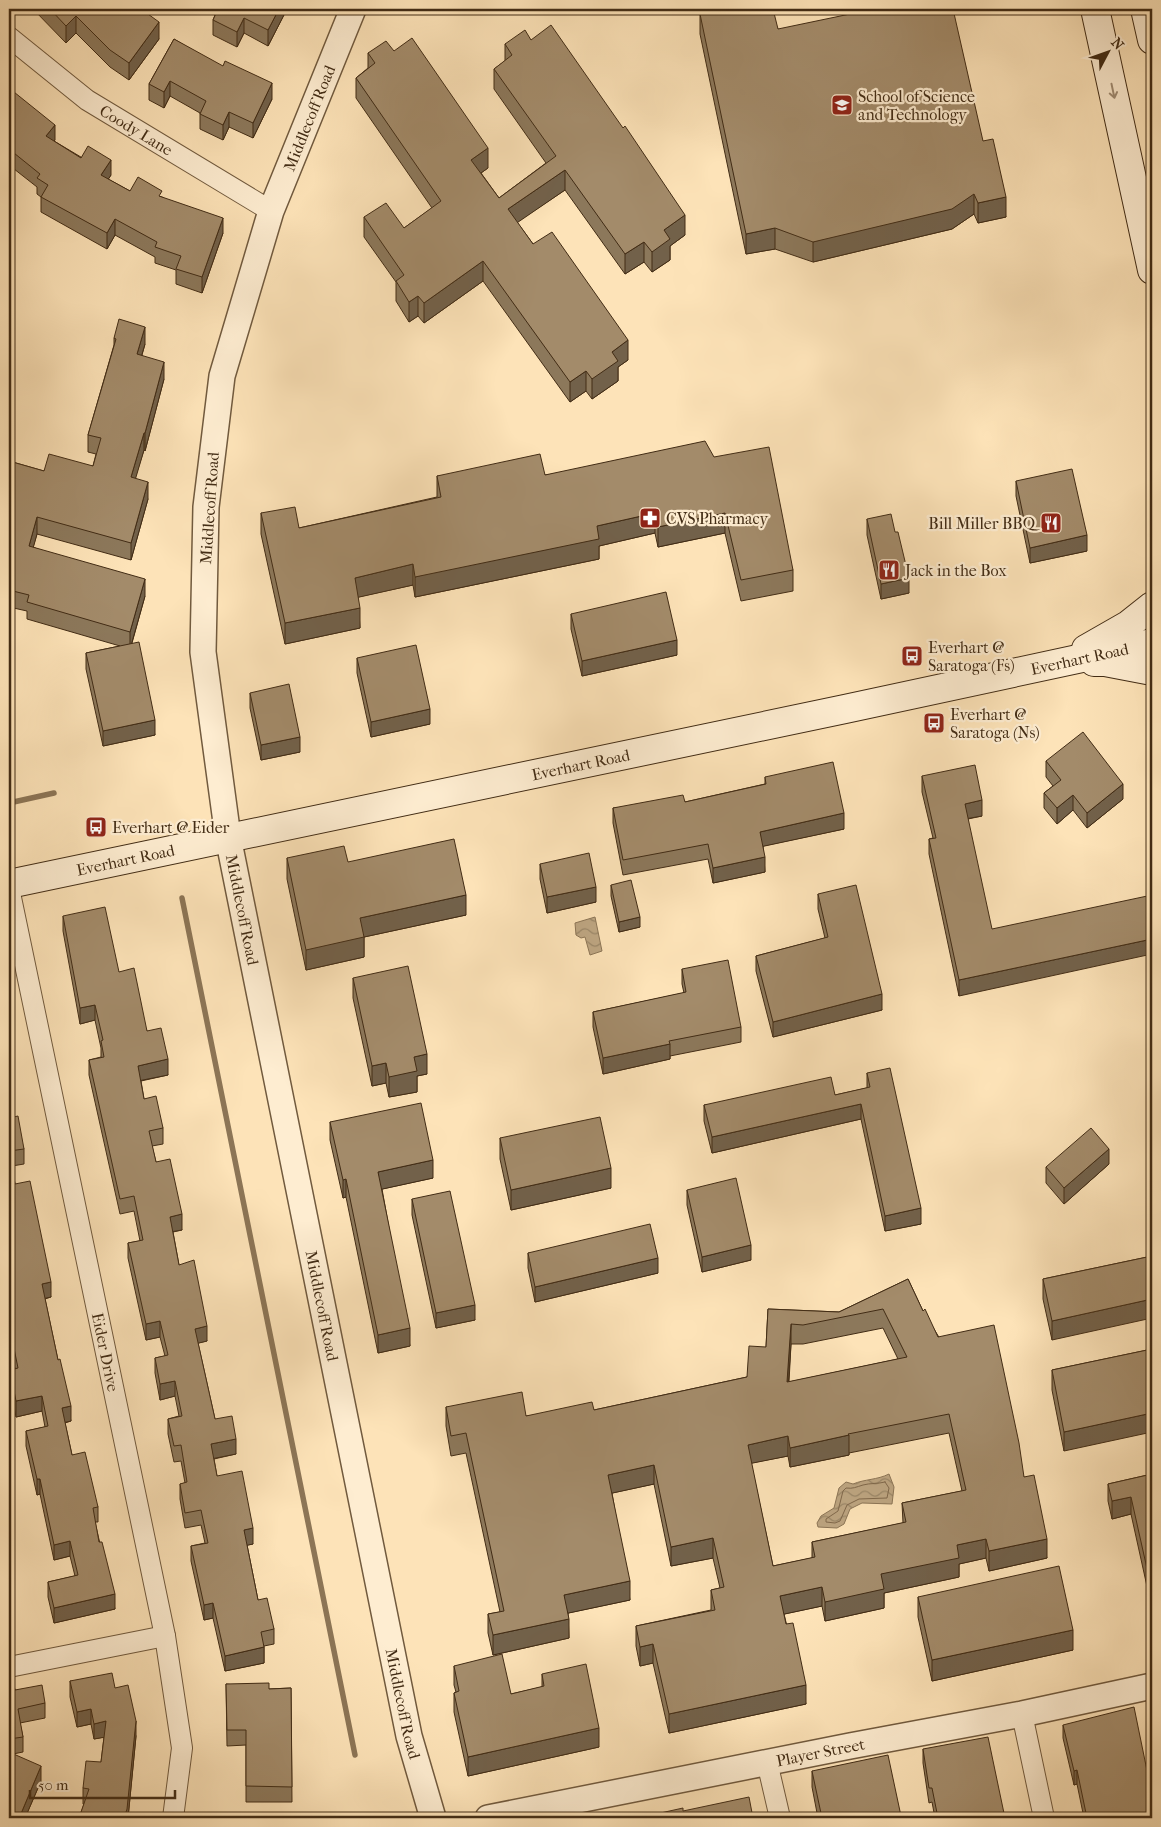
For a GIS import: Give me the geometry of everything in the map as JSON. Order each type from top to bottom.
[{"type":"main road","points":[[1095,9],[1152,270]]},
{"type":"main road","points":[[1145,9],[1152,40]]},
{"type":"main road","points":[[1055,663],[1095,645],[1128,625],[1152,606]]},
{"type":"main road","name":"Everhart Road","points":[[9,884],[1152,643]]},
{"type":"main road","points":[[1055,663],[1105,662],[1152,672]]},
{"type":"street","name":"Middlecoff Road","points":[[353,9],[271,211],[222,376],[206,508],[203,652],[228,837],[409,1736],[433,1818]]},
{"type":"street","name":"Coody Lane","points":[[9,38],[87,100],[271,211]]},
{"type":"street","name":"Eider Drive","points":[[9,888],[165,1636],[182,1748],[173,1818]]},
{"type":"street","points":[[9,1667],[165,1636]]},
{"type":"street","name":"Player Street","points":[[488,1818],[767,1762],[1022,1714],[1152,1686]]},
{"type":"street","points":[[1022,1714],[1044,1818]]},
{"type":"street","points":[[767,1762],[780,1818]]},
{"type":"water","points":[[595,917],[602,951],[590,955],[585,937],[581,938],[576,935],[575,923]]},
{"type":"water","points":[[889,1474],[894,1487],[892,1504],[862,1503],[850,1509],[844,1524],[837,1528],[818,1527],[817,1523],[821,1516],[834,1508],[839,1488],[846,1482],[853,1484]]},
{"type":"building","points":[[50,9],[141,9],[159,22],[129,63],[110,50],[76,16],[66,26]]},
{"type":"building","points":[[218,9],[279,9],[268,30],[244,18],[237,32],[213,20]]},
{"type":"building","name":"School of Science and Technology","points":[[725,9],[773,9],[778,29],[874,9],[953,9],[983,141],[993,139],[1006,197],[978,203],[974,194],[952,209],[813,242],[775,228],[746,234],[700,14]]},
{"type":"building","points":[[551,25],[623,128],[625,126],[685,215],[664,230],[670,239],[652,252],[644,242],[625,254],[565,170],[508,209],[533,244],[552,232],[628,340],[612,352],[618,361],[592,379],[586,371],[570,382],[483,261],[424,303],[418,296],[409,302],[396,281],[404,275],[364,217],[386,203],[404,228],[441,201],[356,78],[375,63],[368,53],[386,41],[394,51],[412,38],[488,148],[471,160],[499,198],[556,156],[494,69],[512,55],[505,44],[525,30],[531,40]]},
{"type":"building","points":[[174,39],[223,66],[225,61],[272,83],[253,123],[229,112],[223,125],[200,114],[206,101],[170,81],[164,92],[149,84]]},
{"type":"building","points":[[9,88],[55,125],[46,136],[81,158],[88,146],[111,160],[101,175],[130,191],[138,177],[162,191],[159,196],[223,218],[202,277],[176,269],[181,256],[155,247],[157,242],[115,219],[107,233],[41,197],[48,185],[37,178],[40,174],[9,149]]},
{"type":"building","points":[[119,319],[145,327],[137,354],[164,362],[131,477],[148,482],[131,543],[37,517],[29,546],[145,579],[130,632],[27,602],[29,595],[9,590],[9,461],[44,471],[49,454],[93,466],[101,438],[88,435],[116,339],[114,338]]},
{"type":"building","points":[[705,441],[714,457],[769,447],[793,570],[741,580],[725,513],[658,527],[655,513],[597,526],[599,539],[415,577],[413,564],[355,578],[360,608],[285,623],[261,513],[295,507],[299,528],[441,497],[437,476],[540,454],[545,475]]},
{"type":"building","name":"Bill Miller BBQ","points":[[1072,469],[1087,535],[1030,548],[1016,481]]},
{"type":"building","name":"Jack in the Box","points":[[891,514],[895,532],[898,532],[909,578],[881,584],[867,519]]},
{"type":"building","points":[[666,592],[677,640],[582,661],[571,614]]},
{"type":"building","points":[[139,642],[155,720],[103,731],[86,653]]},
{"type":"building","points":[[416,645],[430,709],[371,722],[357,658]]},
{"type":"building","points":[[289,684],[300,737],[261,745],[250,693]]},
{"type":"building","points":[[1083,732],[1123,784],[1087,813],[1073,795],[1057,808],[1044,793],[1061,780],[1046,761]]},
{"type":"building","points":[[833,762],[844,813],[760,832],[765,857],[713,868],[708,844],[623,860],[613,808],[683,795],[685,802],[766,784],[765,777]]},
{"type":"building","points":[[975,765],[982,800],[965,804],[992,929],[1152,895],[1152,939],[959,980],[929,839],[936,838],[922,776]]},
{"type":"building","points":[[454,839],[466,895],[360,918],[364,937],[306,950],[287,858],[344,846],[348,862]]},
{"type":"building","points":[[589,853],[596,887],[547,897],[540,864]]},
{"type":"building","points":[[631,880],[640,917],[619,922],[611,885]]},
{"type":"building","points":[[856,885],[882,994],[773,1022],[756,956],[828,937],[818,894]]},
{"type":"building","points":[[105,907],[119,972],[134,968],[147,1031],[161,1028],[168,1059],[138,1066],[144,1099],[156,1096],[163,1128],[149,1131],[156,1162],[170,1159],[182,1214],[170,1217],[179,1265],[194,1260],[207,1326],[195,1329],[215,1419],[232,1416],[236,1439],[211,1444],[217,1476],[242,1471],[253,1528],[244,1530],[258,1600],[267,1598],[274,1629],[261,1632],[264,1647],[225,1656],[213,1603],[204,1605],[191,1546],[208,1543],[201,1510],[185,1513],[180,1484],[187,1482],[181,1445],[174,1446],[168,1419],[182,1416],[175,1381],[160,1384],[155,1358],[168,1355],[160,1321],[146,1324],[128,1243],[143,1240],[134,1196],[120,1199],[89,1060],[104,1057],[101,1041],[103,1040],[95,1005],[80,1008],[63,916]]},
{"type":"building","points":[[728,960],[741,1027],[669,1041],[670,1044],[603,1058],[593,1012],[686,992],[682,969]]},
{"type":"building","points":[[408,966],[427,1054],[414,1057],[417,1071],[389,1077],[386,1063],[372,1066],[353,978]]},
{"type":"building","points":[[890,1068],[921,1208],[885,1216],[861,1104],[712,1137],[704,1105],[831,1077],[835,1095],[870,1087],[867,1073]]},
{"type":"building","points":[[421,1103],[433,1160],[378,1172],[410,1328],[378,1335],[346,1179],[343,1180],[330,1122]]},
{"type":"building","points":[[18,1116],[24,1149],[9,1151],[9,1118]]},
{"type":"building","points":[[600,1117],[611,1168],[511,1190],[500,1138]]},
{"type":"building","points":[[1091,1128],[1109,1149],[1064,1188],[1046,1167]]},
{"type":"building","points":[[9,1151],[15,1184],[30,1181],[51,1282],[42,1284],[58,1360],[60,1359],[71,1406],[62,1408],[72,1455],[85,1452],[98,1507],[93,1508],[99,1542],[102,1542],[115,1594],[54,1608],[48,1582],[78,1575],[70,1541],[54,1545],[40,1479],[37,1479],[26,1431],[48,1426],[42,1396],[16,1401],[10,1370],[18,1368],[9,1324]]},
{"type":"building","points":[[736,1178],[751,1245],[702,1257],[687,1190]]},
{"type":"building","points":[[450,1191],[475,1305],[436,1313],[412,1199]]},
{"type":"building","points":[[650,1224],[658,1258],[535,1287],[528,1253]]},
{"type":"building","points":[[1152,1256],[1152,1299],[1052,1321],[1043,1279]]},
{"type":"building","points":[[908,1279],[938,1337],[994,1325],[1019,1443],[1024,1477],[1034,1475],[1047,1539],[989,1551],[986,1539],[957,1545],[959,1558],[881,1574],[884,1589],[825,1602],[822,1587],[780,1596],[786,1624],[793,1623],[806,1685],[669,1714],[653,1644],[640,1647],[636,1626],[715,1610],[711,1590],[724,1587],[713,1538],[671,1547],[654,1465],[608,1475],[630,1581],[564,1595],[569,1619],[493,1635],[488,1614],[504,1611],[466,1433],[451,1436],[446,1407],[522,1392],[526,1416],[592,1402],[594,1410],[747,1377],[749,1346],[766,1347],[768,1309],[839,1312]],"holes":[[[883,1309],[907,1357],[787,1382],[791,1324],[803,1325]],[[949,1414],[966,1490],[902,1503],[906,1522],[812,1542],[815,1557],[773,1566],[748,1445],[788,1436],[790,1448],[848,1434]]]},
{"type":"building","points":[[1152,1349],[1152,1413],[1064,1432],[1052,1370]]},
{"type":"building","points":[[1152,1474],[1152,1591],[1131,1497],[1112,1501],[1108,1484]]},
{"type":"building","points":[[1059,1566],[1073,1630],[932,1660],[918,1597]]},
{"type":"building","points":[[9,1596],[14,1619],[9,1621]]},
{"type":"building","points":[[502,1654],[511,1694],[544,1686],[542,1674],[586,1664],[599,1728],[468,1757],[454,1693],[459,1691],[454,1666]]},
{"type":"building","points":[[112,1673],[115,1688],[128,1685],[136,1721],[127,1809],[124,1818],[79,1818],[89,1789],[83,1788],[86,1761],[101,1762],[106,1721],[94,1724],[91,1709],[77,1712],[70,1681]]},
{"type":"building","points":[[13,1680],[15,1690],[42,1685],[45,1703],[18,1709],[23,1737],[9,1739],[9,1681]]},
{"type":"building","points":[[269,1683],[269,1689],[291,1688],[292,1787],[246,1786],[246,1730],[227,1730],[226,1684]]},
{"type":"building","points":[[1134,1707],[1152,1795],[1152,1818],[1087,1818],[1077,1770],[1074,1771],[1063,1725]]},
{"type":"building","points":[[988,1737],[1005,1818],[938,1818],[932,1788],[929,1788],[923,1749]]},
{"type":"building","points":[[9,1752],[41,1766],[20,1816],[9,1811]]},
{"type":"building","points":[[888,1755],[901,1816],[891,1818],[822,1818],[812,1771]]},
{"type":"building","points":[[749,1797],[753,1818],[638,1818],[683,1808],[683,1811]]},
{"type":"building","points":[[51,1813],[68,1818],[50,1818]]},
{"type":"waterway","points":[[9,803],[54,793]]},
{"type":"waterway","points":[[182,898],[355,1755]]},
{"type":"place","name":"School of Science and Technology","points":[[842,105]]},
{"type":"place","name":"CVS Pharmacy","points":[[650,518]]},
{"type":"place","name":"Bill Miller BBQ","points":[[1051,523]]},
{"type":"place","name":"Jack in the Box","points":[[889,570]]},
{"type":"place","name":"Everhart @ Saratoga (Fs)","points":[[912,656]]},
{"type":"place","name":"Everhart @ Saratoga (Ns)","points":[[934,723]]},
{"type":"place","name":"Everhart @ Eider","points":[[96,827]]}]
